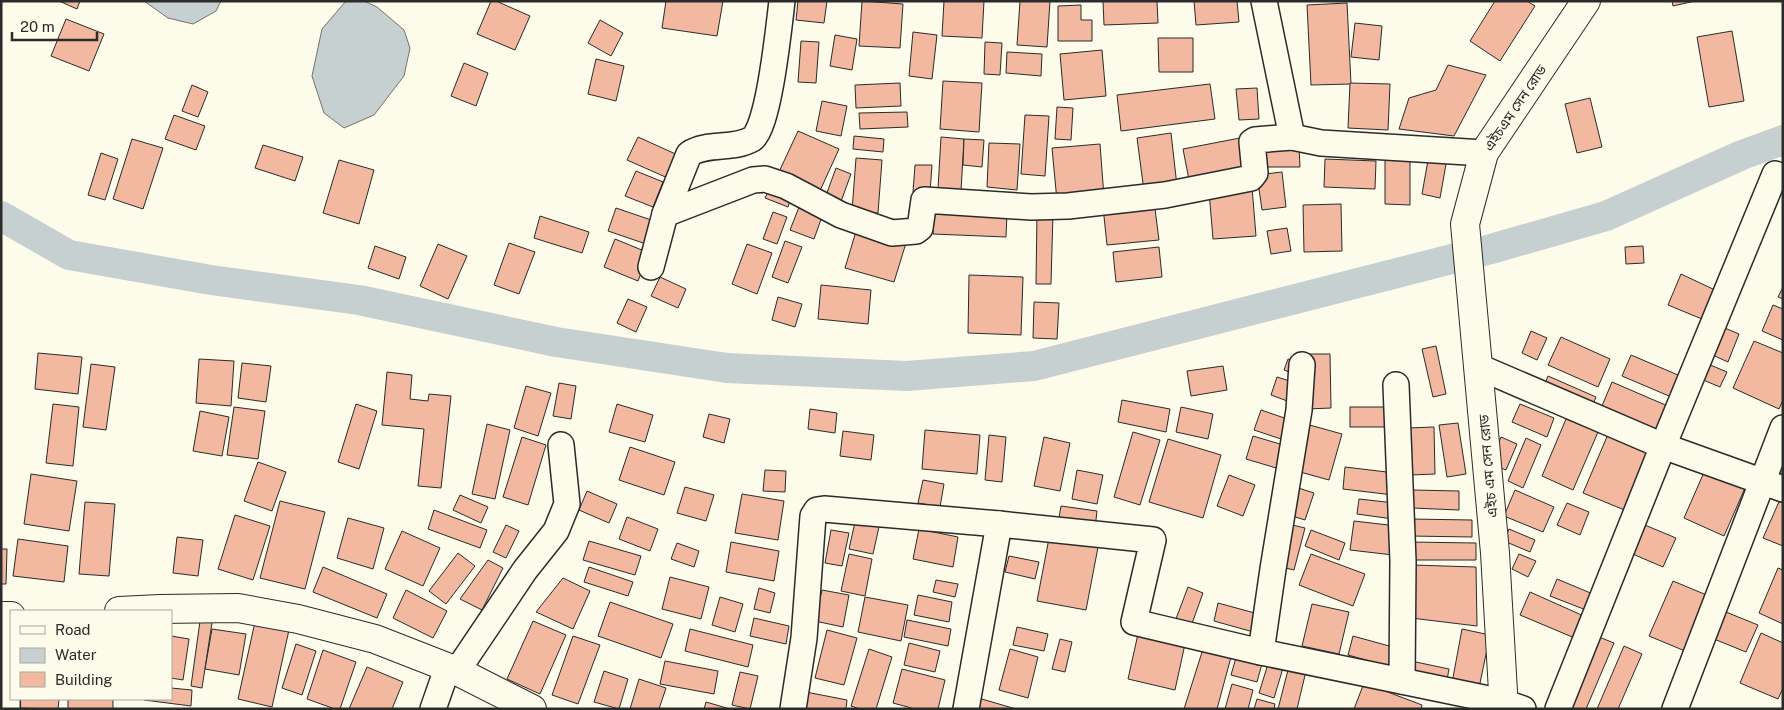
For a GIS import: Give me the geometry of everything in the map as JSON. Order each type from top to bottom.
[{"type":"main road","name":"এইচএম সেন রোড","points":[[1466,224],[1484,153],[1586,1]]},
{"type":"main road","name":"এইচ এম সেন রোড","points":[[1466,224],[1510,707]]},
{"type":"main road","points":[[140,610],[238,608],[298,619],[375,639],[452,670],[532,709]]},
{"type":"street","points":[[651,267],[666,214],[689,154],[697,149],[743,143],[754,138],[760,128],[767,104],[782,1]]},
{"type":"street","points":[[1264,1],[1292,137]]},
{"type":"street","points":[[666,214],[753,180],[765,179],[786,186],[849,218],[892,232],[916,231],[920,228],[924,200],[1031,207],[1068,206],[1165,194],[1251,178],[1255,173],[1252,142],[1255,140],[1292,137],[1321,143],[1484,153]]},
{"type":"street","points":[[1558,709],[1663,446],[1775,174],[1783,177]]},
{"type":"street","points":[[1261,652],[1299,410],[1302,364]]},
{"type":"street","points":[[1479,367],[1663,446],[1772,486]]},
{"type":"street","points":[[1396,386],[1404,561],[1402,681]]},
{"type":"street","points":[[1676,709],[1772,486],[1783,428]]},
{"type":"street","points":[[433,709],[452,670],[556,531],[567,504],[561,445]]},
{"type":"street","points":[[793,709],[804,638],[813,516],[817,510],[824,509],[1153,540],[1134,622],[1261,652],[1402,681],[1510,707]]},
{"type":"street","points":[[966,709],[999,524]]},
{"type":"street","points":[[7,616],[7,709]]},
{"type":"water","points":[[144,1],[221,1],[216,11],[193,24],[168,18]]},
{"type":"water","points":[[346,1],[364,1],[377,7],[404,30],[410,48],[404,76],[374,115],[344,128],[324,113],[312,76],[322,29]]},
{"type":"building","points":[[59,1],[80,1],[77,9]]},
{"type":"building","points":[[491,1],[496,1],[530,16],[515,50],[477,34]]},
{"type":"building","points":[[666,1],[723,1],[717,36],[662,28]]},
{"type":"building","points":[[798,1],[827,1],[824,23],[796,20]]},
{"type":"building","points":[[862,1],[903,4],[900,48],[859,46]]},
{"type":"building","points":[[944,1],[984,1],[982,38],[942,36]]},
{"type":"building","points":[[1020,1],[1050,1],[1047,47],[1017,45]]},
{"type":"building","points":[[1103,1],[1157,1],[1158,23],[1104,25]]},
{"type":"building","points":[[1194,1],[1237,1],[1239,22],[1196,25]]},
{"type":"building","points":[[1495,1],[1527,1],[1535,6],[1500,61],[1470,41]]},
{"type":"building","points":[[1672,1],[1695,1],[1673,6]]},
{"type":"building","points":[[1347,3],[1351,84],[1311,85],[1307,5]]},
{"type":"building","points":[[1081,5],[1081,20],[1092,20],[1092,41],[1058,41],[1058,6]]},
{"type":"building","points":[[66,19],[104,34],[89,71],[51,56]]},
{"type":"building","points":[[600,20],[623,33],[611,56],[588,43]]},
{"type":"building","points":[[1355,23],[1382,26],[1379,60],[1351,57]]},
{"type":"building","points":[[1732,31],[1744,101],[1709,107],[1697,37]]},
{"type":"building","points":[[913,32],[937,35],[932,79],[909,76]]},
{"type":"building","points":[[835,35],[857,39],[852,70],[830,66]]},
{"type":"building","points":[[1158,38],[1193,38],[1193,72],[1159,72]]},
{"type":"building","points":[[801,41],[819,42],[816,83],[798,82]]},
{"type":"building","points":[[985,42],[1002,43],[1000,75],[984,74]]},
{"type":"building","points":[[1102,50],[1106,96],[1064,100],[1060,54]]},
{"type":"building","points":[[1007,52],[1042,54],[1041,76],[1006,73]]},
{"type":"building","points":[[596,59],[624,66],[616,101],[588,94]]},
{"type":"building","points":[[464,63],[488,73],[476,106],[451,96]]},
{"type":"building","points":[[1448,65],[1486,75],[1454,136],[1399,129],[1409,98],[1436,90]]},
{"type":"building","points":[[943,81],[982,83],[979,132],[940,129]]},
{"type":"building","points":[[900,83],[901,106],[856,108],[855,85]]},
{"type":"building","points":[[1350,83],[1390,84],[1388,130],[1348,128]]},
{"type":"building","points":[[1210,84],[1215,119],[1121,131],[1117,95]]},
{"type":"building","points":[[192,85],[208,92],[198,117],[182,111]]},
{"type":"building","points":[[1257,88],[1259,119],[1239,120],[1236,89]]},
{"type":"building","points":[[1590,98],[1602,147],[1577,153],[1565,104]]},
{"type":"building","points":[[822,101],[847,106],[841,136],[816,131]]},
{"type":"building","points":[[1057,107],[1073,108],[1071,140],[1055,139]]},
{"type":"building","points":[[907,112],[908,127],[860,129],[859,113]]},
{"type":"building","points":[[174,115],[205,126],[196,150],[165,139]]},
{"type":"building","points":[[1025,115],[1049,116],[1045,176],[1021,174]]},
{"type":"building","points":[[798,131],[839,149],[819,193],[778,174]]},
{"type":"building","points":[[1171,133],[1177,186],[1144,191],[1137,138]]},
{"type":"building","points":[[854,136],[884,139],[883,152],[853,149]]},
{"type":"building","points":[[638,137],[680,156],[670,179],[627,160]]},
{"type":"building","points":[[941,137],[964,139],[961,191],[938,189]]},
{"type":"building","points":[[1240,138],[1247,174],[1190,185],[1183,149]]},
{"type":"building","points":[[132,139],[163,148],[143,209],[113,199]]},
{"type":"building","points":[[964,139],[984,140],[982,167],[963,165]]},
{"type":"building","points":[[989,143],[1020,144],[1017,190],[987,187]]},
{"type":"building","points":[[1100,144],[1104,197],[1057,201],[1052,148]]},
{"type":"building","points":[[263,145],[303,157],[295,181],[255,168]]},
{"type":"building","points":[[1299,146],[1300,167],[1260,167],[1259,147]]},
{"type":"building","points":[[1430,149],[1448,153],[1440,198],[1422,194]]},
{"type":"building","points":[[101,153],[118,159],[105,200],[88,195]]},
{"type":"building","points":[[1385,156],[1410,156],[1410,205],[1385,204]]},
{"type":"building","points":[[856,158],[882,160],[878,213],[852,211]]},
{"type":"building","points":[[1325,159],[1376,161],[1375,189],[1324,187]]},
{"type":"building","points":[[339,160],[374,170],[359,224],[323,213]]},
{"type":"building","points":[[915,165],[932,165],[930,193],[913,192]]},
{"type":"building","points":[[836,168],[851,174],[839,207],[824,201]]},
{"type":"building","points":[[636,171],[663,182],[653,207],[625,196]]},
{"type":"building","points":[[1282,172],[1286,207],[1262,210],[1257,175]]},
{"type":"building","points":[[770,187],[792,195],[788,207],[765,198]]},
{"type":"building","points":[[1252,187],[1256,236],[1213,239],[1209,191]]},
{"type":"building","points":[[1154,201],[1159,240],[1107,245],[1103,207]]},
{"type":"building","points":[[801,202],[824,211],[814,239],[790,230]]},
{"type":"building","points":[[1341,204],[1342,251],[1304,252],[1303,205]]},
{"type":"building","points":[[616,208],[657,222],[649,245],[608,231]]},
{"type":"building","points":[[934,211],[1007,214],[1006,237],[933,234]]},
{"type":"building","points":[[773,212],[787,217],[777,244],[763,239]]},
{"type":"building","points":[[1037,213],[1053,213],[1051,284],[1036,284]]},
{"type":"building","points":[[540,216],[589,232],[582,253],[534,238]]},
{"type":"building","points":[[857,228],[906,243],[894,282],[845,268]]},
{"type":"building","points":[[1287,228],[1291,251],[1271,254],[1267,231]]},
{"type":"building","points":[[615,239],[649,253],[638,281],[604,267]]},
{"type":"building","points":[[785,241],[802,247],[788,283],[772,277]]},
{"type":"building","points":[[509,243],[535,252],[519,294],[494,285]]},
{"type":"building","points":[[438,244],[467,256],[448,299],[420,286]]},
{"type":"building","points":[[747,244],[772,253],[757,294],[732,284]]},
{"type":"building","points":[[375,246],[406,257],[399,279],[368,268]]},
{"type":"building","points":[[1643,246],[1644,263],[1626,264],[1625,247]]},
{"type":"building","points":[[1159,247],[1162,277],[1116,282],[1113,252]]},
{"type":"building","points":[[1681,274],[1715,290],[1702,319],[1668,305]]},
{"type":"building","points":[[969,275],[1023,277],[1021,335],[968,333]]},
{"type":"building","points":[[660,277],[686,289],[678,308],[651,296]]},
{"type":"building","points":[[821,285],[871,290],[868,324],[818,319]]},
{"type":"building","points":[[1783,287],[1783,299],[1778,297]]},
{"type":"building","points":[[778,297],[802,304],[795,327],[772,320]]},
{"type":"building","points":[[628,299],[647,307],[636,332],[617,323]]},
{"type":"building","points":[[1034,302],[1059,303],[1057,339],[1033,338]]},
{"type":"building","points":[[1773,305],[1783,309],[1783,340],[1762,331]]},
{"type":"building","points":[[1720,326],[1739,334],[1728,362],[1708,353]]},
{"type":"building","points":[[1531,331],[1547,338],[1537,360],[1522,353]]},
{"type":"building","points":[[1561,337],[1610,359],[1598,387],[1548,365]]},
{"type":"building","points":[[1754,341],[1783,353],[1783,400],[1779,409],[1733,388]]},
{"type":"building","points":[[1436,346],[1446,394],[1433,397],[1422,349]]},
{"type":"building","points":[[38,353],[82,357],[78,394],[35,389]]},
{"type":"building","points":[[1306,354],[1330,354],[1331,408],[1307,409]]},
{"type":"building","points":[[1631,355],[1685,378],[1676,399],[1622,376]]},
{"type":"building","points":[[199,359],[234,361],[231,406],[196,403]]},
{"type":"building","points":[[1288,359],[1299,363],[1294,374],[1284,370]]},
{"type":"building","points":[[1703,362],[1727,372],[1720,387],[1696,377]]},
{"type":"building","points":[[242,363],[271,366],[266,402],[238,398]]},
{"type":"building","points":[[91,364],[115,367],[106,430],[83,427]]},
{"type":"building","points":[[1223,366],[1227,390],[1191,396],[1187,371]]},
{"type":"building","points":[[387,372],[412,375],[410,399],[428,401],[429,394],[451,396],[441,488],[418,486],[424,429],[382,425]]},
{"type":"building","points":[[1548,376],[1596,397],[1590,412],[1542,391]]},
{"type":"building","points":[[1277,377],[1296,383],[1290,402],[1271,395]]},
{"type":"building","points":[[1612,382],[1670,407],[1657,438],[1599,413]]},
{"type":"building","points":[[559,383],[576,386],[571,419],[553,416]]},
{"type":"building","points":[[526,386],[551,393],[538,436],[514,428]]},
{"type":"building","points":[[1122,400],[1170,409],[1166,432],[1118,422]]},
{"type":"building","points":[[53,404],[79,407],[73,466],[46,463]]},
{"type":"building","points":[[356,404],[377,411],[359,469],[338,462]]},
{"type":"building","points":[[617,404],[653,415],[645,442],[609,432]]},
{"type":"building","points":[[1520,404],[1554,418],[1547,437],[1512,422]]},
{"type":"building","points":[[234,407],[265,411],[258,459],[227,455]]},
{"type":"building","points":[[1181,407],[1213,414],[1208,439],[1176,432]]},
{"type":"building","points":[[1350,407],[1389,407],[1389,427],[1350,427]]},
{"type":"building","points":[[810,409],[837,413],[835,433],[808,429]]},
{"type":"building","points":[[1261,410],[1296,422],[1290,442],[1254,430]]},
{"type":"building","points":[[200,411],[229,417],[222,456],[193,451]]},
{"type":"building","points":[[709,414],[730,419],[724,443],[703,437]]},
{"type":"building","points":[[1566,419],[1598,432],[1573,490],[1542,476]]},
{"type":"building","points":[[1458,423],[1466,474],[1447,477],[1439,425]]},
{"type":"building","points":[[487,424],[510,430],[495,499],[472,494]]},
{"type":"building","points":[[1306,424],[1342,434],[1329,480],[1293,470]]},
{"type":"building","points":[[1434,427],[1435,474],[1410,475],[1408,428]]},
{"type":"building","points":[[925,430],[980,435],[977,474],[922,469]]},
{"type":"building","points":[[843,431],[874,435],[871,460],[840,456]]},
{"type":"building","points":[[1133,432],[1160,440],[1140,505],[1114,497]]},
{"type":"building","points":[[1609,432],[1653,451],[1627,511],[1583,493]]},
{"type":"building","points":[[989,435],[1006,437],[1002,482],[985,480]]},
{"type":"building","points":[[1253,436],[1290,447],[1283,470],[1246,459]]},
{"type":"building","points":[[522,437],[546,445],[528,505],[503,497]]},
{"type":"building","points":[[1044,437],[1070,443],[1060,491],[1034,486]]},
{"type":"building","points":[[1501,437],[1517,444],[1506,470],[1490,464]]},
{"type":"building","points":[[1526,438],[1541,445],[1523,488],[1508,481]]},
{"type":"building","points":[[1168,439],[1221,455],[1203,518],[1149,502]]},
{"type":"building","points":[[630,447],[675,462],[664,495],[619,480]]},
{"type":"building","points":[[258,462],[286,472],[272,511],[244,501]]},
{"type":"building","points":[[1778,464],[1783,466],[1783,483],[1772,479]]},
{"type":"building","points":[[1345,467],[1395,473],[1393,495],[1343,489]]},
{"type":"building","points":[[765,470],[786,471],[785,492],[763,491]]},
{"type":"building","points":[[1077,470],[1103,475],[1097,504],[1072,499]]},
{"type":"building","points":[[1705,470],[1745,488],[1724,536],[1684,518]]},
{"type":"building","points":[[31,474],[77,481],[69,531],[24,524]]},
{"type":"building","points":[[1229,475],[1255,485],[1243,516],[1217,506]]},
{"type":"building","points":[[923,480],[944,484],[940,507],[918,503]]},
{"type":"building","points":[[685,487],[714,495],[706,521],[677,513]]},
{"type":"building","points":[[1295,487],[1314,493],[1305,520],[1286,514]]},
{"type":"building","points":[[1412,490],[1459,491],[1459,510],[1412,508]]},
{"type":"building","points":[[1515,490],[1554,507],[1543,532],[1504,516]]},
{"type":"building","points":[[587,491],[617,504],[609,523],[579,510]]},
{"type":"building","points":[[742,494],[784,501],[778,540],[735,533]]},
{"type":"building","points":[[460,495],[488,507],[481,523],[453,510]]},
{"type":"building","points":[[1783,495],[1783,546],[1763,538]]},
{"type":"building","points":[[1359,499],[1395,503],[1393,519],[1357,514]]},
{"type":"building","points":[[280,501],[325,512],[305,589],[260,578]]},
{"type":"building","points":[[85,502],[115,504],[109,576],[79,574]]},
{"type":"building","points":[[1567,503],[1589,512],[1580,535],[1557,525]]},
{"type":"building","points":[[1061,506],[1097,511],[1095,528],[1058,523]]},
{"type":"building","points":[[434,510],[487,530],[480,548],[428,529]]},
{"type":"building","points":[[235,515],[270,526],[253,580],[218,569]]},
{"type":"building","points":[[627,517],[658,529],[650,551],[619,539]]},
{"type":"building","points":[[348,518],[384,528],[373,569],[337,558]]},
{"type":"building","points":[[1410,519],[1472,520],[1472,537],[1410,536]]},
{"type":"building","points":[[1354,521],[1397,526],[1393,555],[1350,550]]},
{"type":"building","points":[[855,522],[879,527],[873,554],[849,549]]},
{"type":"building","points":[[1640,523],[1676,538],[1663,567],[1628,552]]},
{"type":"building","points":[[1288,524],[1305,528],[1294,570],[1277,566]]},
{"type":"building","points":[[506,525],[519,531],[506,558],[493,552]]},
{"type":"building","points":[[919,529],[958,537],[953,567],[913,559]]},
{"type":"building","points":[[1509,529],[1535,540],[1530,552],[1504,541]]},
{"type":"building","points":[[831,530],[849,533],[842,566],[825,563]]},
{"type":"building","points":[[1311,530],[1345,543],[1339,560],[1305,546]]},
{"type":"building","points":[[402,531],[440,548],[423,586],[385,569]]},
{"type":"building","points":[[1050,533],[1099,542],[1086,610],[1037,601]]},
{"type":"building","points":[[177,537],[203,540],[198,576],[173,573]]},
{"type":"building","points":[[18,539],[68,546],[64,582],[13,576]]},
{"type":"building","points":[[589,541],[641,556],[635,575],[583,560]]},
{"type":"building","points":[[731,542],[779,551],[774,581],[726,572]]},
{"type":"building","points":[[1408,542],[1476,543],[1476,560],[1408,560]]},
{"type":"building","points":[[677,543],[699,551],[694,567],[671,559]]},
{"type":"building","points":[[1,549],[7,549],[6,584],[1,584]]},
{"type":"building","points":[[458,553],[475,566],[446,604],[429,591]]},
{"type":"building","points":[[849,554],[872,559],[865,596],[841,591]]},
{"type":"building","points":[[1311,554],[1365,574],[1353,606],[1299,585]]},
{"type":"building","points":[[1519,554],[1536,561],[1528,577],[1512,569]]},
{"type":"building","points":[[1009,556],[1039,562],[1035,579],[1005,572]]},
{"type":"building","points":[[488,560],[503,568],[482,610],[460,599]]},
{"type":"building","points":[[1412,565],[1476,567],[1477,626],[1411,618]]},
{"type":"building","points":[[323,567],[387,594],[377,618],[313,592]]},
{"type":"building","points":[[589,567],[633,582],[628,596],[584,582]]},
{"type":"building","points":[[1778,568],[1783,570],[1783,624],[1759,613]]},
{"type":"building","points":[[670,577],[709,587],[701,619],[662,609]]},
{"type":"building","points":[[563,578],[590,591],[573,629],[536,612]]},
{"type":"building","points":[[1557,579],[1593,594],[1586,610],[1550,596]]},
{"type":"building","points":[[936,580],[958,584],[955,597],[933,592]]},
{"type":"building","points":[[1673,581],[1709,596],[1685,651],[1649,636]]},
{"type":"building","points":[[1188,587],[1203,593],[1190,629],[1174,624]]},
{"type":"building","points":[[759,588],[775,593],[770,613],[754,609]]},
{"type":"building","points":[[406,590],[447,611],[433,638],[393,618]]},
{"type":"building","points":[[822,590],[849,595],[843,627],[815,621]]},
{"type":"building","points":[[1530,592],[1586,617],[1577,639],[1520,615]]},
{"type":"building","points":[[918,595],[952,602],[949,622],[914,615]]},
{"type":"building","points":[[720,597],[743,604],[735,632],[712,625]]},
{"type":"building","points":[[865,597],[908,605],[901,641],[858,632]]},
{"type":"building","points":[[610,602],[673,624],[661,658],[598,636]]},
{"type":"building","points":[[1218,603],[1262,615],[1257,633],[1214,621]]},
{"type":"building","points":[[1312,604],[1349,612],[1339,654],[1302,646]]},
{"type":"building","points":[[1721,610],[1758,625],[1746,652],[1709,637]]},
{"type":"building","points":[[201,614],[213,616],[202,688],[191,686]]},
{"type":"building","points":[[754,618],[789,626],[786,644],[750,636]]},
{"type":"building","points":[[907,620],[951,629],[948,646],[904,637]]},
{"type":"building","points":[[533,621],[566,635],[540,694],[507,679]]},
{"type":"building","points":[[255,622],[289,630],[272,707],[238,699]]},
{"type":"building","points":[[1017,627],[1048,634],[1044,651],[1013,645]]},
{"type":"building","points":[[212,629],[246,634],[239,675],[205,669]]},
{"type":"building","points":[[690,629],[753,645],[748,667],[685,651]]},
{"type":"building","points":[[1462,629],[1490,635],[1479,688],[1452,683]]},
{"type":"building","points":[[827,630],[857,638],[844,685],[815,678]]},
{"type":"building","points":[[1761,633],[1783,643],[1783,688],[1778,699],[1740,683]]},
{"type":"building","points":[[1138,634],[1185,644],[1175,690],[1128,679]]},
{"type":"building","points":[[172,636],[189,639],[183,680],[172,678]]},
{"type":"building","points":[[573,636],[600,645],[578,704],[552,695]]},
{"type":"building","points":[[1353,636],[1400,649],[1395,668],[1348,655]]},
{"type":"building","points":[[1599,637],[1614,643],[1586,709],[1575,709],[1569,706]]},
{"type":"building","points":[[1060,639],[1072,642],[1065,672],[1052,669]]},
{"type":"building","points":[[909,643],[940,651],[935,672],[904,665]]},
{"type":"building","points":[[296,644],[316,651],[302,695],[282,688]]},
{"type":"building","points":[[1624,646],[1642,654],[1618,709],[1597,709]]},
{"type":"building","points":[[869,649],[892,657],[876,709],[860,709],[851,706]]},
{"type":"building","points":[[1010,649],[1038,657],[1028,698],[999,690]]},
{"type":"building","points":[[1203,649],[1231,657],[1217,709],[1184,709]]},
{"type":"building","points":[[323,650],[356,662],[340,709],[307,699]]},
{"type":"building","points":[[1237,654],[1263,660],[1257,682],[1231,675]]},
{"type":"building","points":[[665,661],[718,671],[714,694],[660,684]]},
{"type":"building","points":[[1411,661],[1449,669],[1447,680],[1409,672]]},
{"type":"building","points":[[1268,664],[1283,668],[1274,698],[1259,693]]},
{"type":"building","points":[[1289,666],[1306,671],[1297,709],[1278,709]]},
{"type":"building","points":[[367,667],[403,682],[392,709],[349,709]]},
{"type":"building","points":[[902,669],[945,680],[938,709],[915,709],[893,703]]},
{"type":"building","points":[[604,671],[628,679],[619,709],[594,702]]},
{"type":"building","points":[[740,672],[758,676],[750,709],[732,705]]},
{"type":"building","points":[[639,679],[666,688],[659,709],[630,709]]},
{"type":"building","points":[[1364,683],[1422,705],[1421,709],[1354,709]]},
{"type":"building","points":[[1232,684],[1253,690],[1248,709],[1225,709]]},
{"type":"building","points":[[172,688],[192,690],[191,706],[144,700],[172,700]]},
{"type":"building","points":[[806,692],[847,700],[846,709],[803,709]]},
{"type":"building","points":[[975,697],[1016,709],[972,709]]},
{"type":"building","points":[[1257,699],[1275,704],[1274,709],[1254,709]]},
{"type":"building","points":[[19,700],[59,700],[58,709],[19,708]]},
{"type":"building","points":[[68,700],[113,700],[113,709],[68,709]]},
{"type":"building","points":[[706,702],[730,709],[704,709]]},
{"type":"waterway","points":[[1,216],[69,255],[211,280],[359,300],[556,342],[727,368],[907,376],[1034,366],[1491,249],[1606,216],[1742,155],[1783,140]]}]
